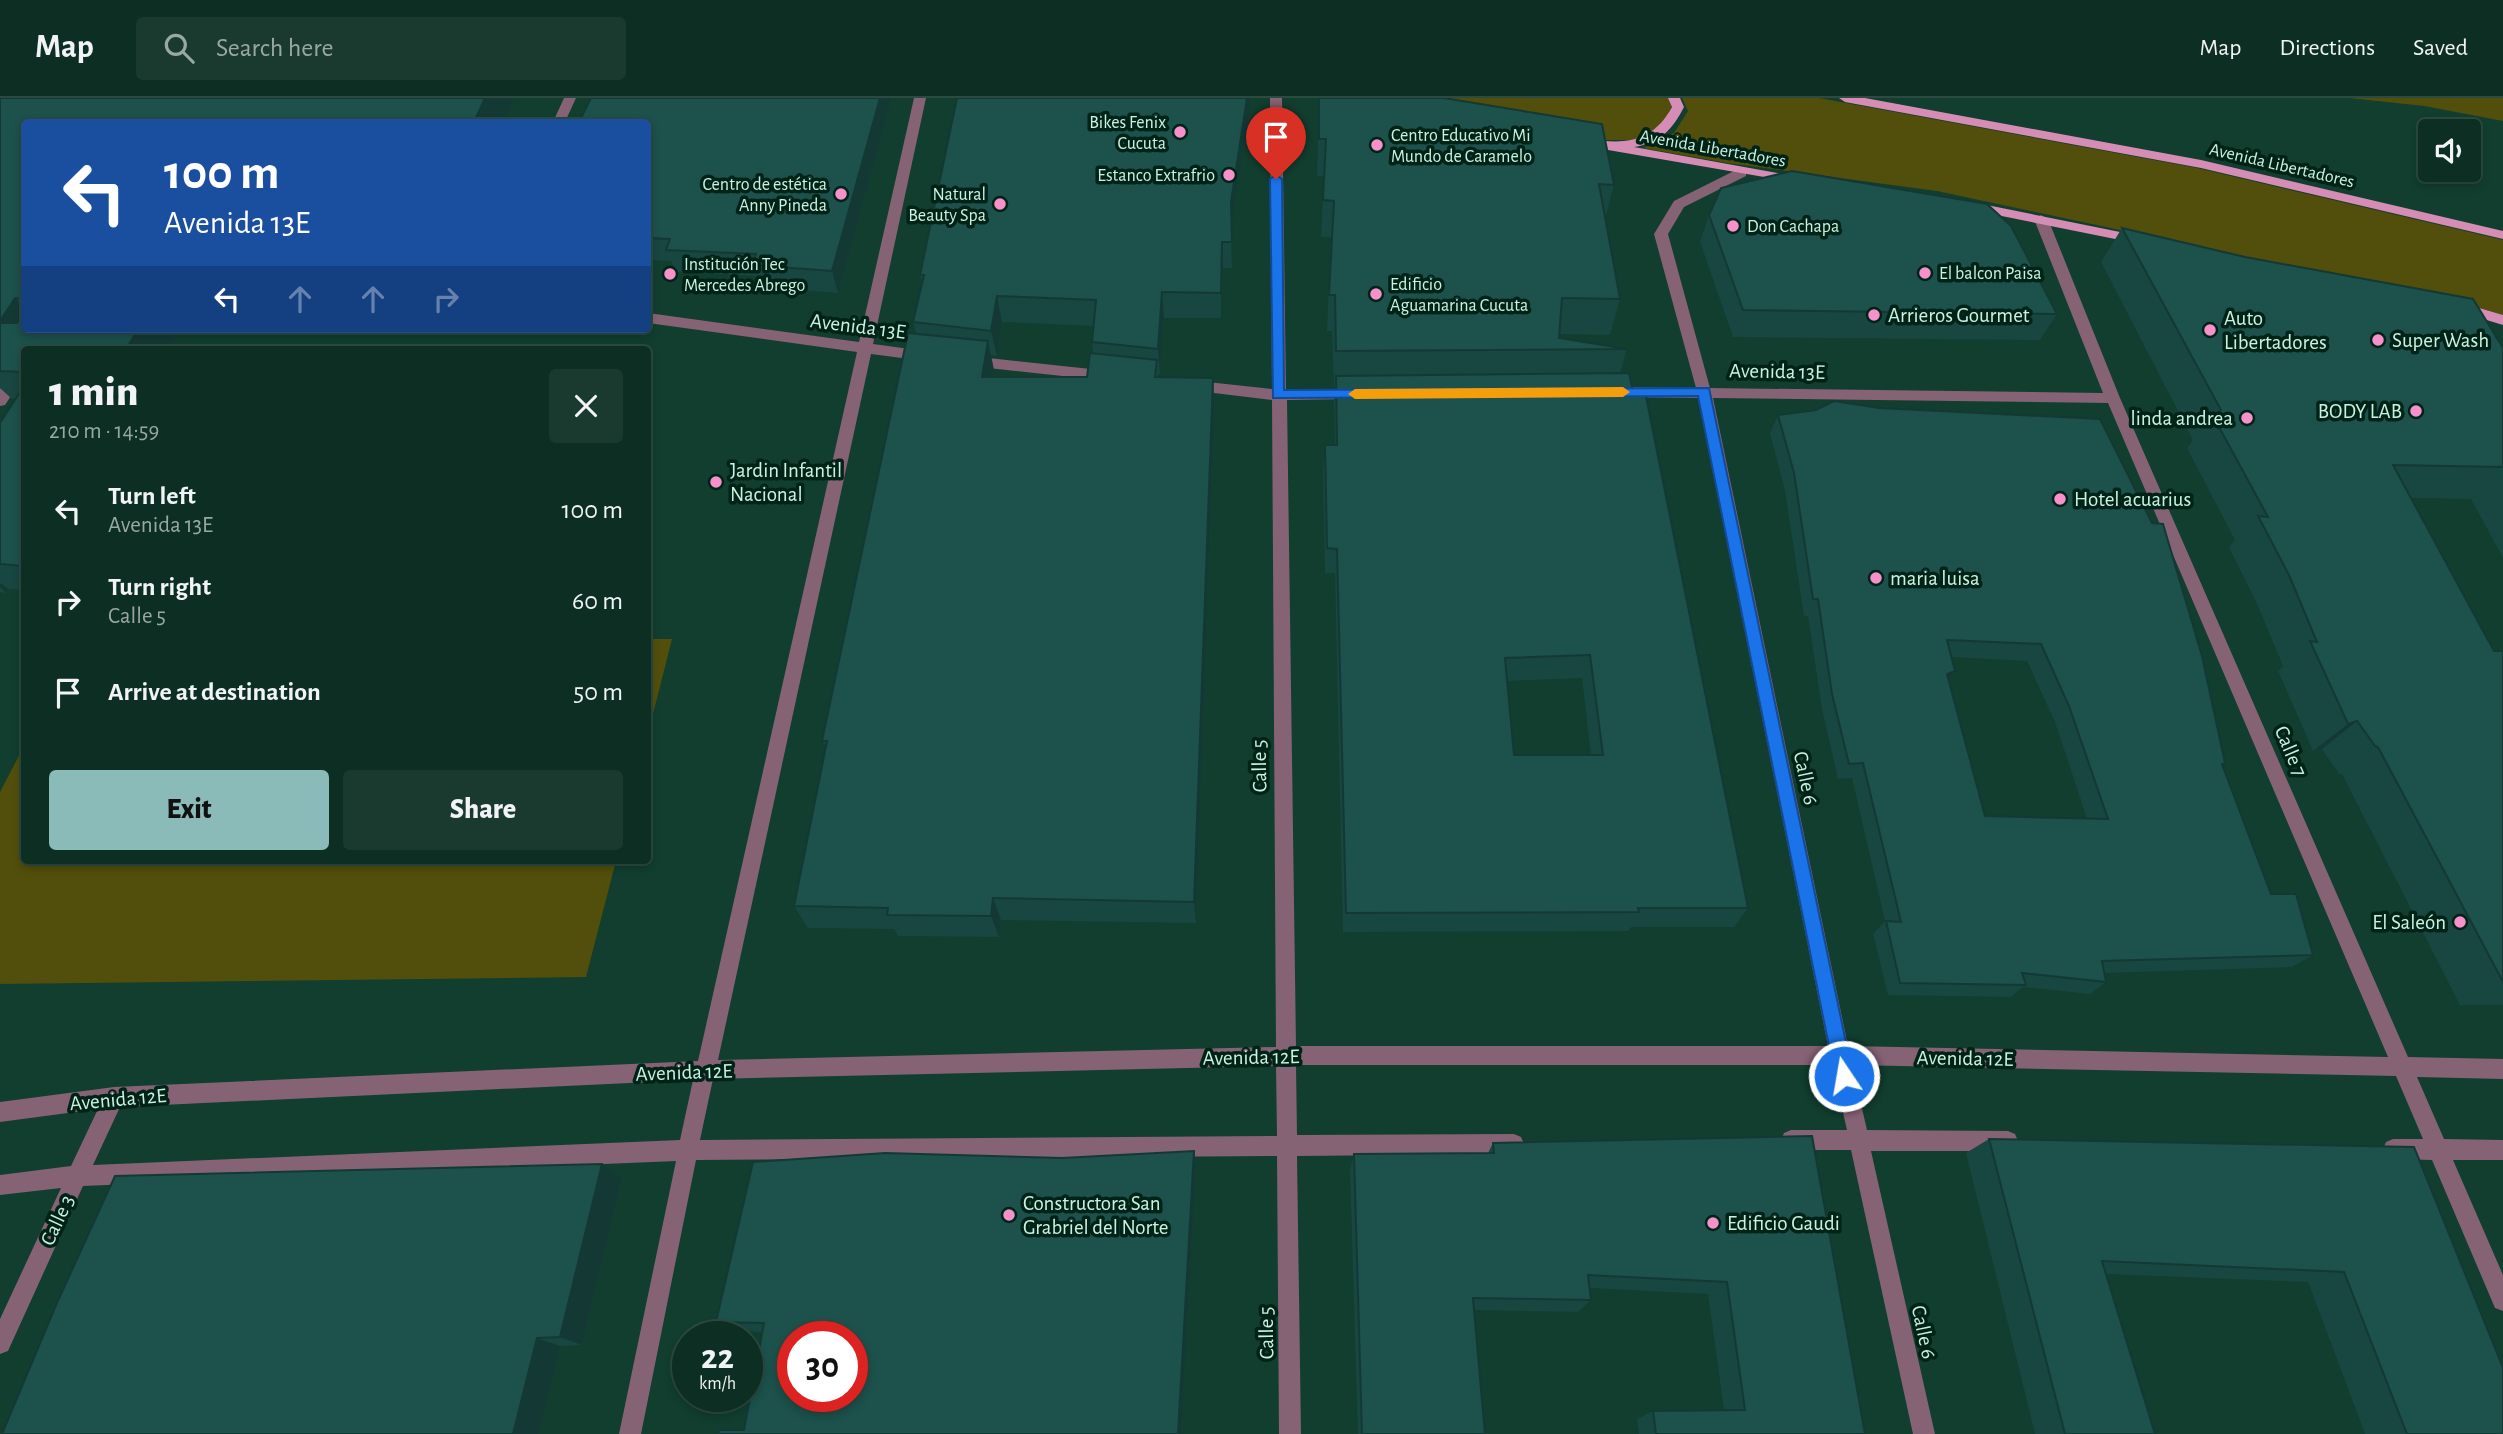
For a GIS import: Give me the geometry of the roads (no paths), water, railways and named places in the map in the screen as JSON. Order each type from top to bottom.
[{"type":"main road","points":[[1598,145],[1638,143],[1667,129],[1678,107],[1674,98]]},
{"type":"main road","name":"Avenida Libertadores","points":[[1845,98],[2201,164],[2503,235]]},
{"type":"main road","name":"Avenida Libertadores","points":[[1571,140],[1741,173],[1806,182]]},
{"type":"main road","points":[[1963,205],[2149,242]]},
{"type":"main road","points":[[2452,306],[2503,320]]},
{"type":"street","points":[[560,119],[569,98]]},
{"type":"street","points":[[630,1434],[688,1150],[920,98]]},
{"type":"street","name":"Calle 5","points":[[1276,98],[1277,395],[1290,1434]]},
{"type":"street","name":"Calle 6","points":[[1741,173],[1679,204],[1661,234],[1704,391],[1840,1055],[1924,1434]]},
{"type":"street","name":"Calle 7","points":[[2041,219],[2113,398],[2503,1300]]},
{"type":"street","points":[[2452,306],[2473,330]]},
{"type":"street","name":"Avenida 13E","points":[[651,318],[864,349],[1126,378]]},
{"type":"street","points":[[0,401],[21,370]]},
{"type":"street","points":[[1167,382],[1277,395],[1374,394]]},
{"type":"street","name":"Avenida 13E","points":[[1608,392],[1704,391],[2113,398]]},
{"type":"street","name":"Avenida 12E","points":[[0,1112],[114,1097],[707,1070],[1286,1056],[1840,1055],[2503,1069]]},
{"type":"street","name":"Calle 3","points":[[0,1343],[114,1097]]},
{"type":"street","points":[[1774,1140],[2024,1142]]},
{"type":"street","points":[[0,1185],[78,1176],[688,1150],[1286,1148],[1537,1144]]},
{"type":"street","points":[[2370,1148],[2503,1150]]},
{"type":"place","name":"Bikes Fenix Cucuta","points":[[1180,132]]},
{"type":"place","name":"Centro Educativo Mi Mundo de Caramelo","points":[[1377,145]]},
{"type":"place","name":"Estanco Extrafrio","points":[[1229,175]]},
{"type":"place","name":"Centro de estética Anny Pineda","points":[[841,194]]},
{"type":"place","name":"Natural Beauty Spa","points":[[1000,204]]},
{"type":"place","name":"Don Cachapa","points":[[1733,226]]},
{"type":"place","name":"El balcon Paisa","points":[[1925,273]]},
{"type":"place","name":"Institución Tec Mercedes Abrego","points":[[670,274]]},
{"type":"place","name":"Edificio Aguamarina Cucuta","points":[[1376,294]]},
{"type":"place","name":"Arrieros Gourmet","points":[[1874,315]]},
{"type":"place","name":"Auto Libertadores","points":[[2210,330]]},
{"type":"place","name":"Super Wash","points":[[2378,340]]},
{"type":"place","name":"BODY LAB","points":[[2416,411]]},
{"type":"place","name":"linda andrea","points":[[2247,418]]},
{"type":"place","name":"Jardin Infantil Nacional","points":[[716,482]]},
{"type":"place","name":"Hotel acuarius","points":[[2060,499]]},
{"type":"place","name":"maria luisa","points":[[1876,578]]},
{"type":"place","name":"El Saleón","points":[[2460,922]]},
{"type":"place","name":"Constructora San Grabriel del Norte","points":[[1009,1215]]},
{"type":"place","name":"Edificio Gaudi","points":[[1713,1223]]}]
